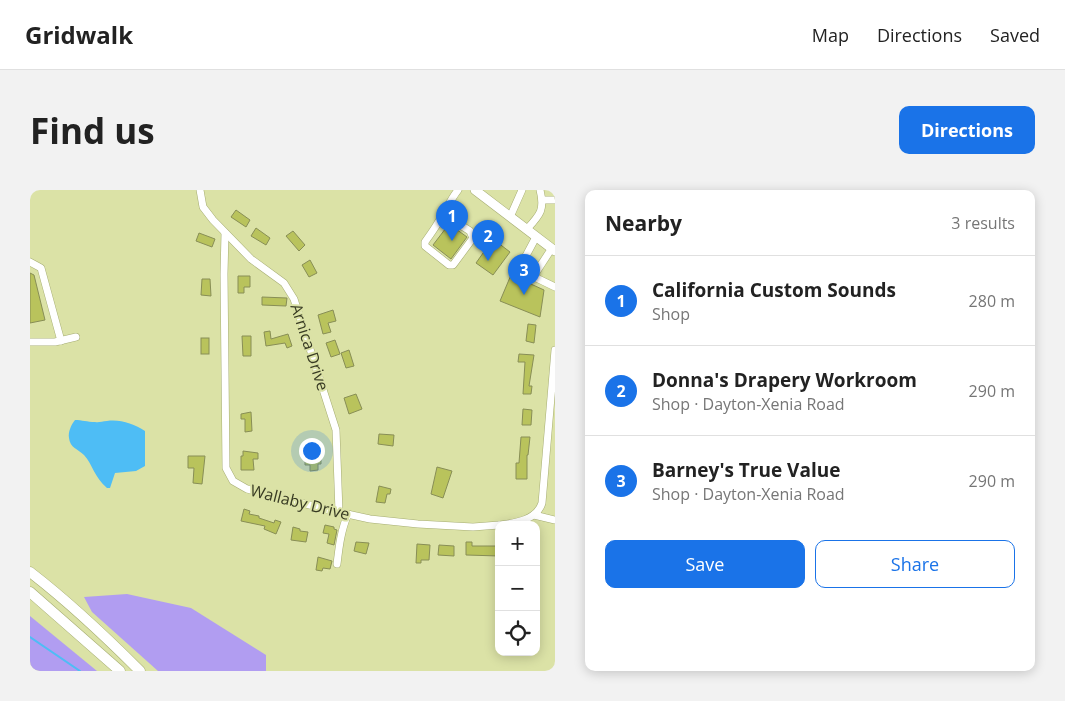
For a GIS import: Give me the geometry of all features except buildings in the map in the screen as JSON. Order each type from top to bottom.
[{"type":"highway","points":[[33,574],[100,631],[140,671]]},
{"type":"highway","points":[[30,592],[120,671]]},
{"type":"main road","points":[[475,190],[553,250]]},
{"type":"street","name":"Arnica Drive","points":[[200,190],[203,207],[212,220],[251,259],[284,283],[294,299],[336,430],[339,512]]},
{"type":"street","points":[[443,214],[470,231],[473,238],[453,265],[449,265],[425,246],[425,242],[458,190]]},
{"type":"street","points":[[510,217],[522,190]]},
{"type":"street","points":[[527,229],[539,216],[542,200],[540,190]]},
{"type":"street","points":[[542,200],[555,200]]},
{"type":"street","name":"Wallaby Drive","points":[[225,233],[226,468],[233,481],[248,488],[339,512],[393,522],[473,527],[495,525]]},
{"type":"street","points":[[536,236],[520,267],[524,272],[555,287]]},
{"type":"street","points":[[533,277],[553,250]]},
{"type":"street","points":[[30,262],[41,268],[61,341]]},
{"type":"street","points":[[30,342],[61,341],[76,337]]},
{"type":"street","points":[[534,515],[540,509],[542,503],[555,350]]},
{"type":"street","points":[[337,564],[343,528],[348,514]]},
{"type":"street","name":"Wallaby Drive","points":[[516,521],[534,515]]},
{"type":"street","points":[[534,515],[555,520]]},
{"type":"shaded area","points":[[127,594],[191,608],[266,655],[266,671],[158,671],[92,612],[84,597]]},
{"type":"shaded area","points":[[30,616],[97,671],[30,671]]},
{"type":"water","points":[[75,420],[96,422],[122,421],[145,431],[145,466],[136,471],[115,473],[110,488],[107,488],[99,480],[84,455],[71,444],[69,433]]},
{"type":"waterway","points":[[30,637],[80,671]]},
{"type":"place","name":"California Custom Sounds","points":[[452,241]]},
{"type":"place","name":"Donna's Drapery Workroom","points":[[488,261]]},
{"type":"place","name":"Barney's True Value","points":[[524,295]]}]
